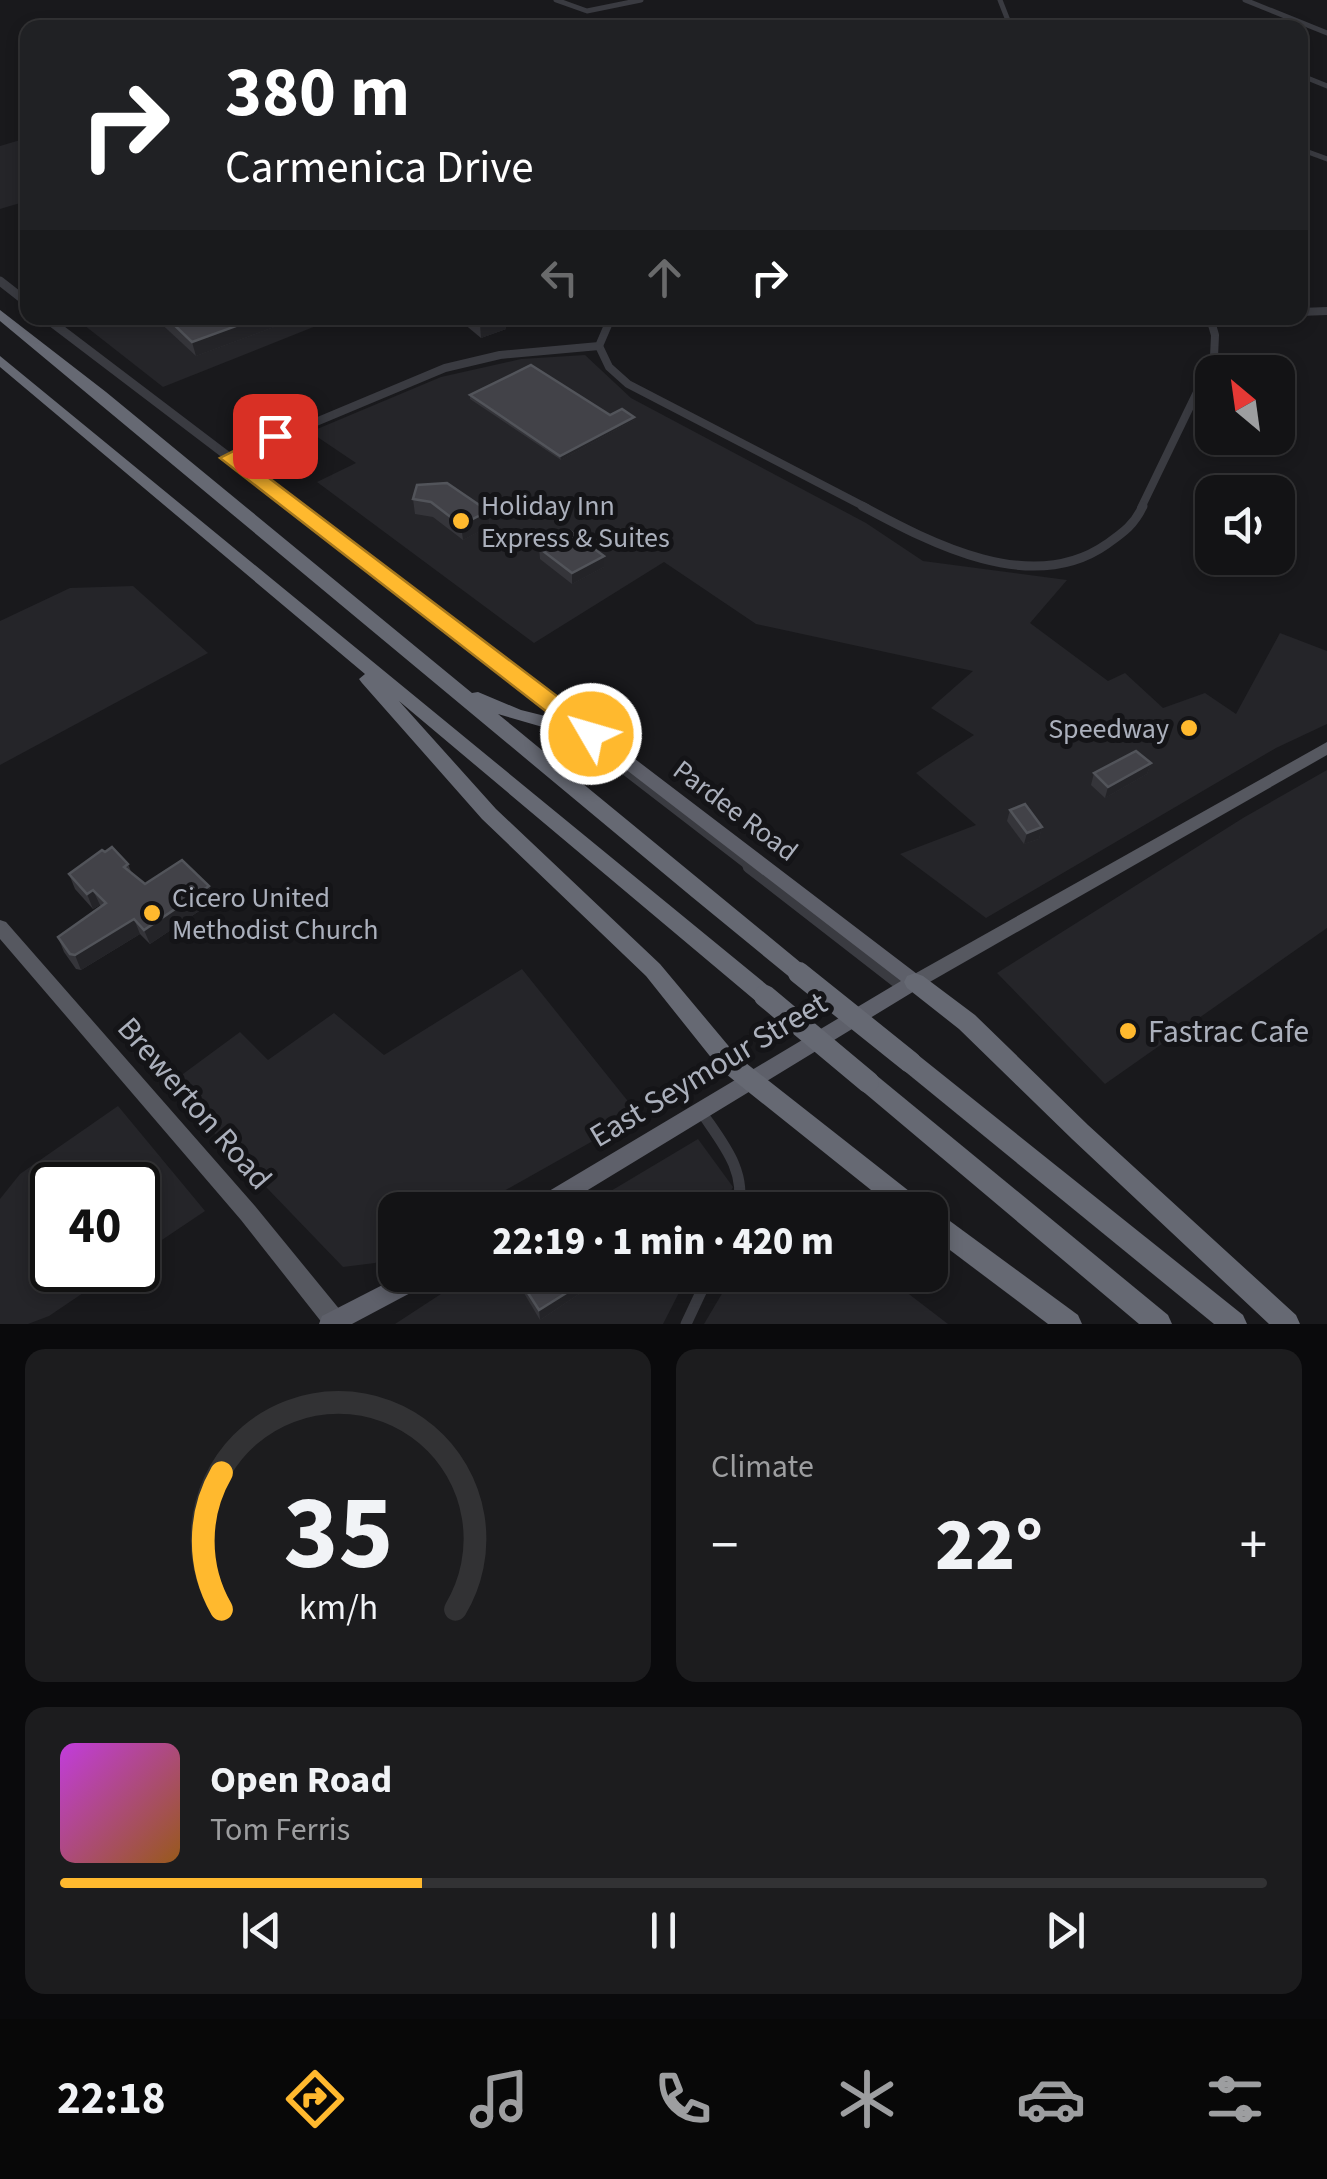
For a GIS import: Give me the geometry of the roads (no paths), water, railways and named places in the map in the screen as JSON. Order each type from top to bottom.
[{"type":"highway","points":[[0,314],[213,484],[799,972],[1234,1324]]},
{"type":"highway","points":[[0,360],[1160,1324]]},
{"type":"highway","points":[[338,644],[489,814],[653,970],[729,1063],[892,1192]]},
{"type":"highway","points":[[434,669],[484,702],[516,716],[591,734]]},
{"type":"highway","points":[[516,716],[528,711],[527,691]]},
{"type":"highway","name":"Pardee Road","points":[[591,734],[910,984]]},
{"type":"highway","points":[[910,984],[967,1022],[1287,1324]]},
{"type":"highway","name":"East Seymour Street","points":[[567,1192],[751,1084],[910,984]]},
{"type":"highway","points":[[948,1234],[1070,1324]]},
{"type":"highway","points":[[334,1323],[392,1292]]},
{"type":"main road","points":[[910,984],[1327,748]]},
{"type":"main road","name":"Brewerton Road","points":[[0,927],[248,1213],[334,1323]]},
{"type":"street","points":[[556,0],[576,9],[593,10],[641,0]]},
{"type":"street","points":[[1245,0],[1296,20]]},
{"type":"street","name":"Pardee Road","points":[[55,325],[572,728],[910,984]]},
{"type":"street","points":[[608,325],[599,346],[609,367],[628,384],[956,553],[1028,566],[1083,560],[1111,547],[1133,526],[1214,357],[1212,325]]},
{"type":"street","points":[[230,458],[445,368],[500,355],[599,346]]},
{"type":"street","name":"Pardee Road","points":[[527,691],[532,688],[591,734]]},
{"type":"street","points":[[702,1113],[742,1178],[744,1192]]},
{"type":"street","points":[[686,1324],[701,1292]]},
{"type":"place","name":"Holiday Inn Express & Suites","points":[[461,521]]},
{"type":"place","name":"Speedway","points":[[1189,728]]},
{"type":"place","name":"Cicero United Methodist Church","points":[[152,913]]},
{"type":"place","name":"Fastrac Cafe","points":[[1128,1031]]}]
